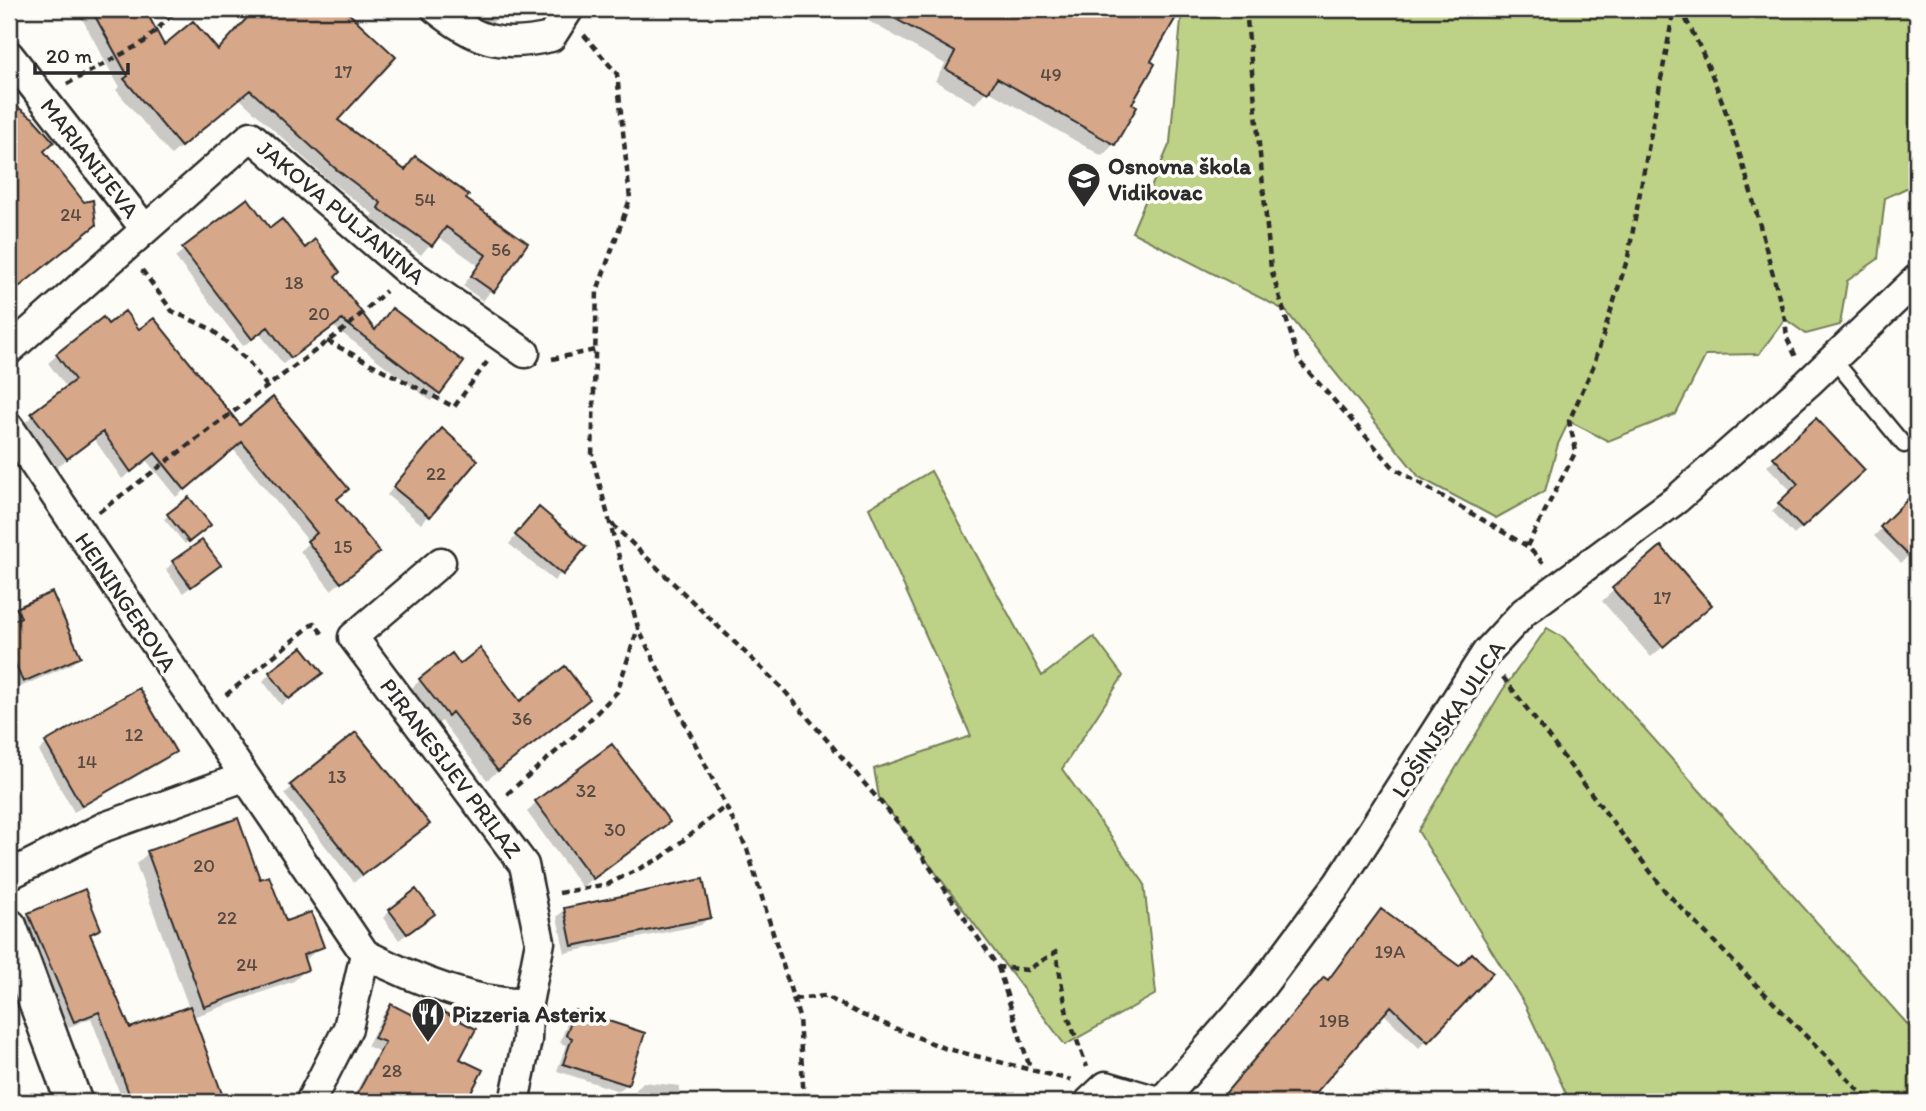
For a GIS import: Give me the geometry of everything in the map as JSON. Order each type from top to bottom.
[{"type":"street","points":[[436,9],[466,33],[497,43],[528,42],[551,37],[568,12]]},
{"type":"street","name":"MARIANIJEVA","points":[[9,55],[135,238]]},
{"type":"street","name":"JAKOVA PULJANINA","points":[[9,350],[251,135],[406,270],[514,346]]},
{"type":"street","name":"LOŠINJSKA ULICA","points":[[1094,1095],[1106,1086],[1161,1102],[1261,988],[1338,884],[1486,653],[1524,612],[1677,499],[1808,383],[1917,279]]},
{"type":"street","name":"HEININGEROVA","points":[[9,427],[365,954]]},
{"type":"street","name":"PIRANESIJEV PRILAZ","points":[[441,562],[353,637],[524,865],[540,942],[528,1003],[527,1040],[514,1102]]},
{"type":"street","points":[[9,875],[104,827],[244,776]]},
{"type":"street","points":[[9,927],[74,1102]]},
{"type":"street","points":[[310,1102],[348,1028],[365,954],[435,987],[513,1004],[528,1003]]},
{"type":"lane","points":[[1833,359],[1904,445]]},
{"type":"path","points":[[94,72],[144,42],[178,9]]},
{"type":"path","points":[[1246,9],[1271,269],[1299,360],[1394,468],[1527,546],[1561,583]]},
{"type":"path","points":[[1527,546],[1576,451],[1569,421],[1592,367],[1628,257],[1674,9]]},
{"type":"path","points":[[1680,9],[1702,47],[1747,184],[1785,319],[1787,338],[1808,383]]},
{"type":"path","points":[[568,12],[617,74],[630,199],[597,291],[592,456],[638,628],[747,849],[799,1017],[804,1102]]},
{"type":"path","points":[[135,238],[172,311],[211,328],[247,360],[267,385]]},
{"type":"path","points":[[76,528],[372,307]]},
{"type":"path","points":[[327,341],[454,407],[514,346],[554,360],[595,350]]},
{"type":"path","points":[[610,523],[782,688],[903,828],[998,967],[1030,1068]]},
{"type":"path","points":[[202,715],[314,623],[326,637]]},
{"type":"path","points":[[484,812],[574,736],[617,692],[638,628]]},
{"type":"path","points":[[1486,653],[1665,891],[1870,1102]]},
{"type":"path","points":[[531,898],[608,884],[662,858],[726,806]]},
{"type":"path","points":[[998,967],[1027,970],[1056,952],[1067,1014],[1094,1095]]},
{"type":"path","points":[[794,999],[825,996],[859,1014],[944,1048],[1030,1068],[1094,1095]]},
{"type":"green space","points":[[1182,9],[1917,9],[1917,183],[1885,198],[1878,259],[1847,281],[1840,325],[1806,334],[1785,319],[1759,354],[1706,355],[1676,414],[1608,441],[1569,421],[1558,444],[1545,491],[1496,518],[1419,477],[1286,311],[1132,232],[1170,143]]},
{"type":"green space","points":[[931,471],[1042,676],[1094,637],[1123,676],[1062,769],[1144,883],[1156,994],[1065,1045],[879,797],[874,769],[971,736],[869,508]]},
{"type":"green space","points":[[1547,628],[1564,638],[1917,1035],[1917,1102],[1570,1102],[1525,1005],[1418,831],[1502,691]]},
{"type":"building","points":[[91,9],[145,9],[164,45],[193,21],[218,50],[255,9],[344,9],[396,57],[338,120],[405,170],[415,156],[469,195],[466,199],[528,243],[494,292],[471,276],[486,255],[446,227],[432,246],[378,208],[381,203],[337,170],[250,90],[181,147],[124,79],[128,76]]},
{"type":"building","points":[[878,9],[1158,9],[1175,19],[1151,61],[1155,64],[1132,104],[1137,107],[1115,145],[997,78],[988,93],[946,69],[955,52]]},
{"type":"building","points":[[9,101],[33,118],[54,142],[44,151],[84,202],[93,200],[96,225],[9,295]]},
{"type":"building","points":[[248,198],[270,228],[282,219],[305,248],[315,239],[340,272],[335,277],[375,330],[392,308],[464,362],[440,394],[342,320],[291,358],[268,327],[252,339],[182,248]]},
{"type":"building","points":[[125,311],[139,329],[154,318],[240,425],[273,397],[349,489],[337,499],[380,552],[341,583],[307,541],[317,533],[242,442],[185,490],[155,453],[131,472],[103,432],[67,459],[31,413],[75,380],[56,354],[103,317],[108,324]]},
{"type":"building","points":[[1816,418],[1865,470],[1802,528],[1778,503],[1798,484],[1773,457]]},
{"type":"building","points":[[442,428],[478,460],[430,517],[393,487]]},
{"type":"building","points":[[1917,490],[1917,564],[1880,527]]},
{"type":"building","points":[[189,497],[211,525],[189,542],[167,514]]},
{"type":"building","points":[[539,507],[586,547],[563,575],[515,535]]},
{"type":"building","points":[[202,540],[221,565],[191,587],[172,561]]},
{"type":"building","points":[[1661,546],[1712,605],[1663,647],[1612,588]]},
{"type":"building","points":[[52,592],[81,657],[23,682],[9,650],[9,623],[21,617],[16,608]]},
{"type":"building","points":[[302,647],[323,673],[289,699],[269,672]]},
{"type":"building","points":[[480,648],[520,701],[565,666],[590,699],[498,771],[452,712],[448,716],[419,679],[452,653],[460,664]]},
{"type":"building","points":[[139,688],[176,752],[82,806],[45,742]]},
{"type":"building","points":[[356,732],[430,824],[363,875],[290,785]]},
{"type":"building","points":[[612,744],[670,822],[593,879],[535,801]]},
{"type":"building","points":[[238,818],[260,879],[269,876],[286,921],[311,912],[324,947],[303,955],[308,970],[204,1007],[147,851]]},
{"type":"building","points":[[703,879],[711,918],[572,946],[564,908]]},
{"type":"building","points":[[85,889],[101,929],[90,934],[130,1028],[190,1006],[225,1102],[132,1102],[99,1012],[74,1022],[28,913]]},
{"type":"building","points":[[416,889],[435,914],[407,934],[389,910]]},
{"type":"building","points":[[1381,909],[1459,966],[1472,953],[1493,973],[1428,1042],[1391,1006],[1308,1102],[1218,1102],[1324,977],[1328,980]]},
{"type":"building","points":[[420,1000],[476,1029],[460,1059],[483,1070],[466,1102],[353,1102],[385,1042],[374,1038],[391,1004],[412,1015]]},
{"type":"building","points":[[575,1010],[645,1033],[628,1085],[563,1064],[572,1038],[566,1035]]},
{"type":"place","name":"Osnovna škola Vidikovac","points":[[1084,209]]},
{"type":"place","name":"Pizzeria Asterix","points":[[428,1044]]}]
